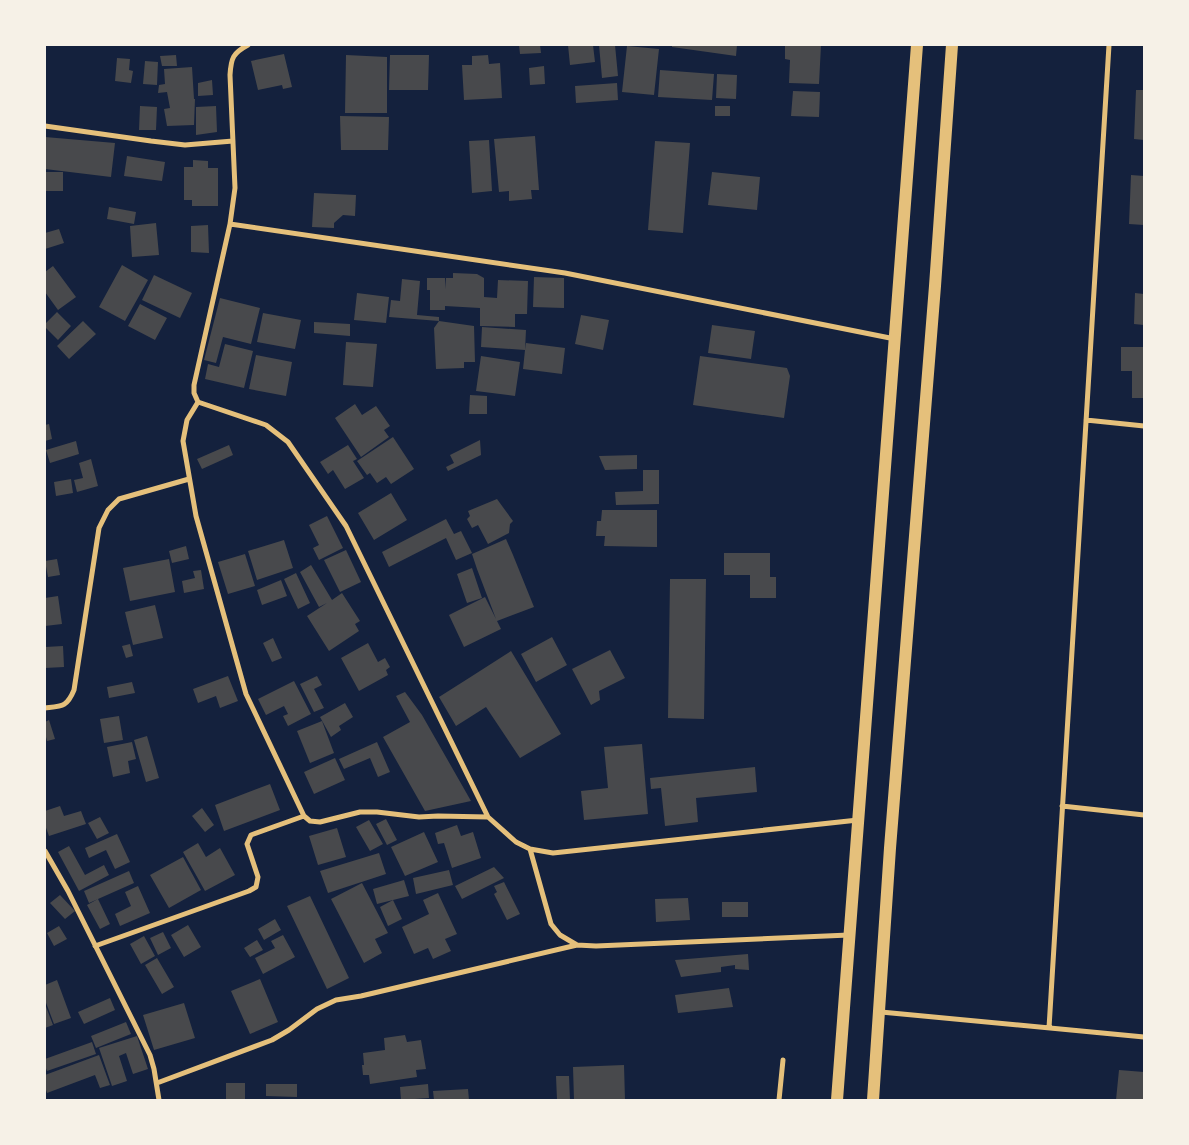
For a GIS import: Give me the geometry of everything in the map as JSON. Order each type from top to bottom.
[{"type":"main road","points":[[837,1100],[917,45]]},
{"type":"main road","points":[[872,1100],[890,848],[936,286],[952,45]]},
{"type":"street","points":[[248,45],[239,50],[231,60],[235,188],[230,224],[194,385],[194,393],[198,402],[266,425],[288,442],[346,526],[488,817],[516,842],[530,849],[554,853],[858,820]]},
{"type":"street","points":[[1049,1028],[1109,45]]},
{"type":"street","points":[[45,126],[185,145],[233,141]]},
{"type":"street","points":[[230,224],[565,273],[896,339]]},
{"type":"street","points":[[198,402],[187,420],[183,441],[196,516],[246,694],[304,816],[310,821],[320,822],[360,812],[419,817],[488,817]]},
{"type":"street","points":[[1086,420],[1144,426]]},
{"type":"street","points":[[45,708],[59,706],[69,701],[74,690],[99,528],[108,510],[119,499],[189,480]]},
{"type":"street","points":[[1062,806],[1144,815]]},
{"type":"street","points":[[95,946],[256,887],[258,877],[248,844],[251,835],[304,816]]},
{"type":"street","points":[[530,849],[551,924],[560,935],[577,945]]},
{"type":"street","points":[[45,851],[68,891],[150,1056],[159,1100]]},
{"type":"street","points":[[156,1083],[272,1040],[317,1009],[336,1000],[361,996],[577,945],[596,946],[850,935]]},
{"type":"street","points":[[879,1011],[1144,1037]]},
{"type":"street","points":[[779,1100],[783,1060]]},
{"type":"building","points":[[519,45],[540,45],[541,53],[520,54]]},
{"type":"building","points":[[568,45],[593,45],[595,62],[570,65]]},
{"type":"building","points":[[599,45],[615,45],[618,76],[602,78]]},
{"type":"building","points":[[672,45],[737,45],[736,56],[672,47]]},
{"type":"building","points":[[785,45],[821,45],[819,84],[789,83],[790,60],[785,59]]},
{"type":"building","points":[[627,46],[659,49],[654,95],[622,92]]},
{"type":"building","points":[[284,54],[292,87],[283,89],[282,85],[258,90],[251,61]]},
{"type":"building","points":[[176,55],[177,66],[162,66],[160,56]]},
{"type":"building","points":[[346,55],[387,57],[387,113],[345,113]]},
{"type":"building","points":[[390,55],[429,55],[428,90],[389,90]]},
{"type":"building","points":[[488,55],[489,64],[500,63],[502,98],[464,100],[462,65],[472,65],[472,56]]},
{"type":"building","points":[[117,58],[130,59],[129,70],[133,71],[131,83],[115,81]]},
{"type":"building","points":[[145,61],[158,62],[157,85],[143,84]]},
{"type":"building","points":[[544,66],[545,84],[530,85],[529,68]]},
{"type":"building","points":[[192,67],[195,99],[194,125],[167,126],[164,109],[170,108],[167,92],[158,93],[159,85],[165,84],[164,69]]},
{"type":"building","points":[[660,70],[714,74],[712,100],[658,97]]},
{"type":"building","points":[[717,74],[737,75],[736,99],[716,98]]},
{"type":"building","points":[[212,80],[213,95],[198,96],[198,83]]},
{"type":"building","points":[[617,83],[618,100],[576,103],[575,86]]},
{"type":"building","points":[[1136,90],[1144,90],[1144,140],[1134,139]]},
{"type":"building","points":[[793,91],[820,92],[819,117],[791,116]]},
{"type":"building","points":[[140,106],[157,107],[156,130],[139,130]]},
{"type":"building","points":[[216,106],[217,132],[196,135],[196,107]]},
{"type":"building","points":[[715,106],[730,106],[730,116],[715,116]]},
{"type":"building","points":[[340,116],[389,117],[388,150],[341,150]]},
{"type":"building","points":[[535,136],[539,190],[531,190],[532,199],[509,201],[509,191],[499,192],[494,139]]},
{"type":"building","points":[[45,137],[115,143],[111,177],[45,169]]},
{"type":"building","points":[[489,140],[492,191],[472,193],[469,141]]},
{"type":"building","points":[[655,141],[690,143],[683,233],[648,230]]},
{"type":"building","points":[[127,156],[165,162],[162,181],[124,176]]},
{"type":"building","points":[[193,160],[208,161],[208,168],[218,168],[218,206],[192,206],[192,200],[184,200],[184,167],[193,167]]},
{"type":"building","points":[[45,172],[63,172],[63,191],[45,191]]},
{"type":"building","points":[[712,172],[760,177],[757,210],[708,205]]},
{"type":"building","points":[[1131,175],[1144,176],[1144,225],[1129,224]]},
{"type":"building","points":[[314,193],[356,195],[355,216],[343,215],[334,223],[334,228],[312,227]]},
{"type":"building","points":[[109,207],[136,212],[134,224],[107,219]]},
{"type":"building","points":[[156,223],[159,255],[132,257],[130,226]]},
{"type":"building","points":[[208,225],[209,253],[191,252],[191,226]]},
{"type":"building","points":[[59,229],[64,243],[45,249],[45,233]]},
{"type":"building","points":[[122,265],[148,280],[125,321],[99,307]]},
{"type":"building","points":[[53,266],[76,297],[58,310],[45,292],[45,272]]},
{"type":"building","points":[[453,273],[477,274],[484,278],[484,297],[497,298],[498,280],[528,281],[527,314],[515,314],[515,327],[480,326],[480,308],[445,306],[445,310],[430,310],[430,290],[427,290],[427,278],[445,278],[445,289],[446,278],[453,278]]},
{"type":"building","points":[[154,275],[192,293],[180,318],[142,300]]},
{"type":"building","points":[[534,277],[564,278],[564,308],[533,307]]},
{"type":"building","points":[[402,279],[420,281],[417,315],[439,317],[439,321],[389,317],[391,300],[400,301]]},
{"type":"building","points":[[357,293],[389,297],[386,323],[354,320]]},
{"type":"building","points":[[1135,293],[1144,294],[1144,325],[1134,324]]},
{"type":"building","points":[[220,298],[260,308],[251,344],[223,337],[216,363],[204,360]]},
{"type":"building","points":[[140,304],[167,318],[155,340],[128,326]]},
{"type":"building","points":[[57,312],[71,326],[58,340],[45,327],[45,324]]},
{"type":"building","points":[[263,313],[301,320],[295,349],[257,342]]},
{"type":"building","points":[[581,315],[609,320],[603,350],[575,344]]},
{"type":"building","points":[[83,321],[96,334],[69,359],[57,346]]},
{"type":"building","points":[[439,321],[474,326],[475,362],[464,362],[464,368],[436,369],[434,328]]},
{"type":"building","points":[[314,322],[350,324],[350,336],[314,333]]},
{"type":"building","points":[[712,325],[755,331],[751,359],[708,353]]},
{"type":"building","points":[[482,327],[526,330],[525,350],[481,347]]},
{"type":"building","points":[[346,342],[377,344],[373,387],[343,385]]},
{"type":"building","points":[[526,343],[565,348],[562,374],[523,369]]},
{"type":"building","points":[[225,344],[253,351],[244,388],[205,379],[208,364],[219,367]]},
{"type":"building","points":[[1121,347],[1144,347],[1144,398],[1132,398],[1132,371],[1121,371]]},
{"type":"building","points":[[256,355],[292,362],[286,396],[249,389]]},
{"type":"building","points":[[481,356],[520,362],[515,396],[476,391]]},
{"type":"building","points":[[700,356],[787,368],[790,376],[784,418],[693,405]]},
{"type":"building","points":[[470,395],[487,396],[487,414],[469,414]]},
{"type":"building","points":[[355,404],[362,415],[376,406],[390,426],[384,430],[389,437],[361,457],[335,418]]},
{"type":"building","points":[[49,424],[52,439],[45,441],[45,425]]},
{"type":"building","points":[[393,437],[414,469],[391,484],[386,477],[377,483],[370,473],[367,475],[357,461]]},
{"type":"building","points":[[480,440],[481,455],[448,471],[446,467],[454,463],[450,455]]},
{"type":"building","points":[[76,441],[79,454],[50,463],[46,450]]},
{"type":"building","points":[[229,445],[233,455],[202,469],[197,459]]},
{"type":"building","points":[[348,445],[357,459],[353,461],[364,478],[345,489],[333,470],[328,474],[320,462]]},
{"type":"building","points":[[637,455],[637,469],[605,470],[599,456]]},
{"type":"building","points":[[91,459],[98,486],[77,492],[74,480],[83,478],[79,463]]},
{"type":"building","points":[[643,470],[659,470],[659,504],[616,505],[615,492],[643,491]]},
{"type":"building","points":[[71,479],[73,493],[56,496],[54,482]]},
{"type":"building","points":[[391,493],[407,520],[374,540],[358,513]]},
{"type":"building","points":[[497,499],[513,521],[510,524],[509,533],[488,544],[478,525],[472,528],[467,519],[470,516],[468,511]]},
{"type":"building","points":[[602,510],[657,510],[657,547],[604,546],[605,536],[596,536],[597,521],[601,521]]},
{"type":"building","points":[[327,516],[343,548],[319,560],[313,548],[319,545],[309,525]]},
{"type":"building","points":[[446,519],[454,534],[461,531],[472,553],[456,560],[446,538],[389,567],[382,552]]},
{"type":"building","points":[[506,539],[534,607],[497,621],[501,629],[464,647],[449,615],[485,597],[496,619],[472,554]]},
{"type":"building","points":[[284,540],[293,568],[257,580],[248,551]]},
{"type":"building","points":[[186,546],[189,559],[172,563],[169,551]]},
{"type":"building","points":[[346,550],[361,582],[340,592],[324,560]]},
{"type":"building","points":[[724,553],[770,553],[770,577],[776,577],[776,598],[750,598],[750,575],[724,575]]},
{"type":"building","points":[[245,554],[255,586],[228,594],[218,562]]},
{"type":"building","points":[[57,559],[60,575],[48,577],[45,561]]},
{"type":"building","points":[[169,559],[175,592],[130,601],[123,568]]},
{"type":"building","points":[[311,565],[332,600],[342,593],[360,621],[355,624],[359,631],[329,651],[307,616],[327,603],[319,607],[300,572]]},
{"type":"building","points":[[472,568],[482,598],[467,603],[457,574]]},
{"type":"building","points":[[201,570],[204,589],[184,593],[182,581],[195,578],[193,571]]},
{"type":"building","points":[[296,573],[310,603],[298,609],[284,579]]},
{"type":"building","points":[[670,579],[706,579],[704,719],[668,718]]},
{"type":"building","points":[[281,580],[287,596],[262,605],[257,590]]},
{"type":"building","points":[[58,596],[62,624],[45,626],[45,598]]},
{"type":"building","points":[[155,605],[163,638],[133,645],[125,612]]},
{"type":"building","points":[[552,637],[567,665],[536,682],[521,654]]},
{"type":"building","points":[[273,638],[282,658],[272,662],[263,643]]},
{"type":"building","points":[[368,643],[378,662],[385,658],[390,667],[386,670],[388,675],[359,691],[341,658]]},
{"type":"building","points":[[130,644],[133,656],[126,658],[122,646]]},
{"type":"building","points":[[63,646],[64,667],[45,668],[45,647]]},
{"type":"building","points":[[610,650],[625,678],[599,691],[600,700],[591,705],[572,669]]},
{"type":"building","points":[[511,651],[561,734],[520,758],[486,707],[456,726],[439,697]]},
{"type":"building","points":[[228,676],[238,701],[220,708],[216,696],[198,703],[193,689]]},
{"type":"building","points":[[317,676],[322,685],[314,689],[324,708],[314,712],[300,684]]},
{"type":"building","points":[[294,681],[311,714],[288,726],[283,716],[288,714],[284,706],[266,715],[258,699]]},
{"type":"building","points":[[132,682],[135,693],[109,698],[107,687]]},
{"type":"building","points":[[405,692],[422,715],[471,801],[425,811],[383,737],[410,722],[396,696]]},
{"type":"building","points":[[345,703],[353,717],[339,726],[341,730],[331,737],[320,717]]},
{"type":"building","points":[[119,716],[123,740],[104,743],[100,719]]},
{"type":"building","points":[[49,720],[55,739],[47,741],[45,722]]},
{"type":"building","points":[[322,721],[334,753],[310,763],[297,731]]},
{"type":"building","points":[[147,736],[159,778],[146,782],[134,740]]},
{"type":"building","points":[[132,742],[136,759],[128,761],[130,773],[113,777],[107,747]]},
{"type":"building","points":[[377,742],[390,772],[378,777],[370,758],[344,769],[339,759]]},
{"type":"building","points":[[642,744],[648,814],[584,820],[581,791],[608,788],[604,747]]},
{"type":"building","points":[[335,758],[345,780],[314,794],[304,772]]},
{"type":"building","points":[[755,767],[757,792],[696,798],[698,822],[665,826],[661,788],[651,789],[650,778]]},
{"type":"building","points":[[270,784],[280,810],[224,831],[215,805]]},
{"type":"building","points":[[60,806],[64,816],[81,811],[86,824],[49,836],[45,825],[45,811]]},
{"type":"building","points":[[202,808],[214,825],[205,832],[192,816]]},
{"type":"building","points":[[100,817],[109,833],[97,839],[88,823]]},
{"type":"building","points":[[386,819],[397,840],[387,845],[376,824]]},
{"type":"building","points":[[369,820],[383,844],[370,851],[356,827]]},
{"type":"building","points":[[457,825],[461,836],[473,832],[481,858],[452,868],[444,843],[438,844],[435,833]]},
{"type":"building","points":[[337,828],[346,857],[318,865],[309,836]]},
{"type":"building","points":[[424,832],[438,862],[405,876],[391,847]]},
{"type":"building","points":[[117,834],[130,862],[115,869],[106,850],[89,858],[85,848]]},
{"type":"building","points":[[198,843],[206,857],[220,848],[235,875],[205,891],[183,852]]},
{"type":"building","points":[[69,846],[85,875],[104,865],[109,875],[79,891],[58,852]]},
{"type":"building","points":[[379,853],[386,874],[328,893],[320,871]]},
{"type":"building","points":[[183,857],[201,890],[169,908],[150,875]]},
{"type":"building","points":[[494,867],[504,878],[462,899],[455,886]]},
{"type":"building","points":[[449,870],[453,885],[416,894],[413,878]]},
{"type":"building","points":[[129,871],[134,883],[89,903],[84,891]]},
{"type":"building","points":[[404,880],[409,896],[377,904],[373,889]]},
{"type":"building","points":[[504,882],[520,914],[507,920],[494,894],[497,892],[494,886]]},
{"type":"building","points":[[362,883],[388,933],[375,939],[382,953],[364,963],[331,899]]},
{"type":"building","points":[[138,886],[150,913],[120,926],[115,914],[131,906],[125,892]]},
{"type":"building","points":[[438,893],[457,934],[445,939],[451,951],[433,959],[428,948],[414,954],[402,927],[429,914],[423,900]]},
{"type":"building","points":[[60,895],[75,911],[65,919],[50,903]]},
{"type":"building","points":[[310,896],[349,978],[327,989],[287,906]]},
{"type":"building","points":[[688,898],[690,920],[656,922],[655,899]]},
{"type":"building","points":[[98,899],[110,924],[100,929],[87,905]]},
{"type":"building","points":[[393,900],[402,919],[388,926],[380,907]]},
{"type":"building","points":[[722,902],[748,902],[748,917],[722,917]]},
{"type":"building","points":[[275,919],[281,930],[264,940],[258,929]]},
{"type":"building","points":[[188,925],[201,947],[184,957],[171,935]]},
{"type":"building","points":[[59,926],[67,939],[54,946],[47,933]]},
{"type":"building","points":[[163,932],[171,948],[158,955],[150,938]]},
{"type":"building","points":[[283,935],[295,957],[263,974],[255,958],[275,948],[271,941]]},
{"type":"building","points":[[144,936],[155,956],[141,964],[130,944]]},
{"type":"building","points":[[257,940],[263,950],[250,957],[244,948]]},
{"type":"building","points":[[748,954],[749,970],[735,969],[735,965],[721,967],[721,972],[681,977],[675,960]]},
{"type":"building","points":[[157,958],[174,987],[162,994],[145,965]]},
{"type":"building","points":[[260,979],[278,1022],[250,1034],[231,991]]},
{"type":"building","points":[[57,980],[71,1018],[54,1024],[45,1000],[45,985]]},
{"type":"building","points":[[729,988],[733,1007],[678,1013],[675,995]]},
{"type":"building","points":[[110,998],[115,1010],[84,1024],[78,1012]]},
{"type":"building","points":[[184,1003],[195,1038],[154,1050],[143,1015]]},
{"type":"building","points":[[45,1004],[53,1025],[45,1028]]},
{"type":"building","points":[[126,1022],[131,1034],[96,1048],[91,1036]]},
{"type":"building","points":[[405,1035],[407,1042],[421,1040],[426,1069],[416,1070],[417,1077],[370,1084],[369,1075],[363,1075],[363,1053],[385,1050],[384,1038]]},
{"type":"building","points":[[137,1036],[148,1069],[133,1074],[126,1053],[119,1056],[127,1081],[112,1086],[99,1048]]},
{"type":"building","points":[[92,1042],[96,1054],[47,1071],[45,1059]]},
{"type":"building","points":[[99,1055],[110,1085],[100,1088],[95,1075],[47,1093],[45,1075]]},
{"type":"building","points":[[624,1065],[625,1100],[574,1100],[573,1067]]},
{"type":"building","points":[[1119,1070],[1144,1072],[1144,1100],[1116,1100]]},
{"type":"building","points":[[556,1076],[569,1076],[570,1100],[557,1100]]},
{"type":"building","points":[[226,1083],[245,1083],[245,1100],[226,1100]]},
{"type":"building","points":[[266,1084],[297,1084],[297,1097],[266,1096]]},
{"type":"building","points":[[428,1084],[429,1098],[401,1100],[400,1087]]},
{"type":"building","points":[[468,1089],[469,1100],[434,1100],[433,1091]]}]
